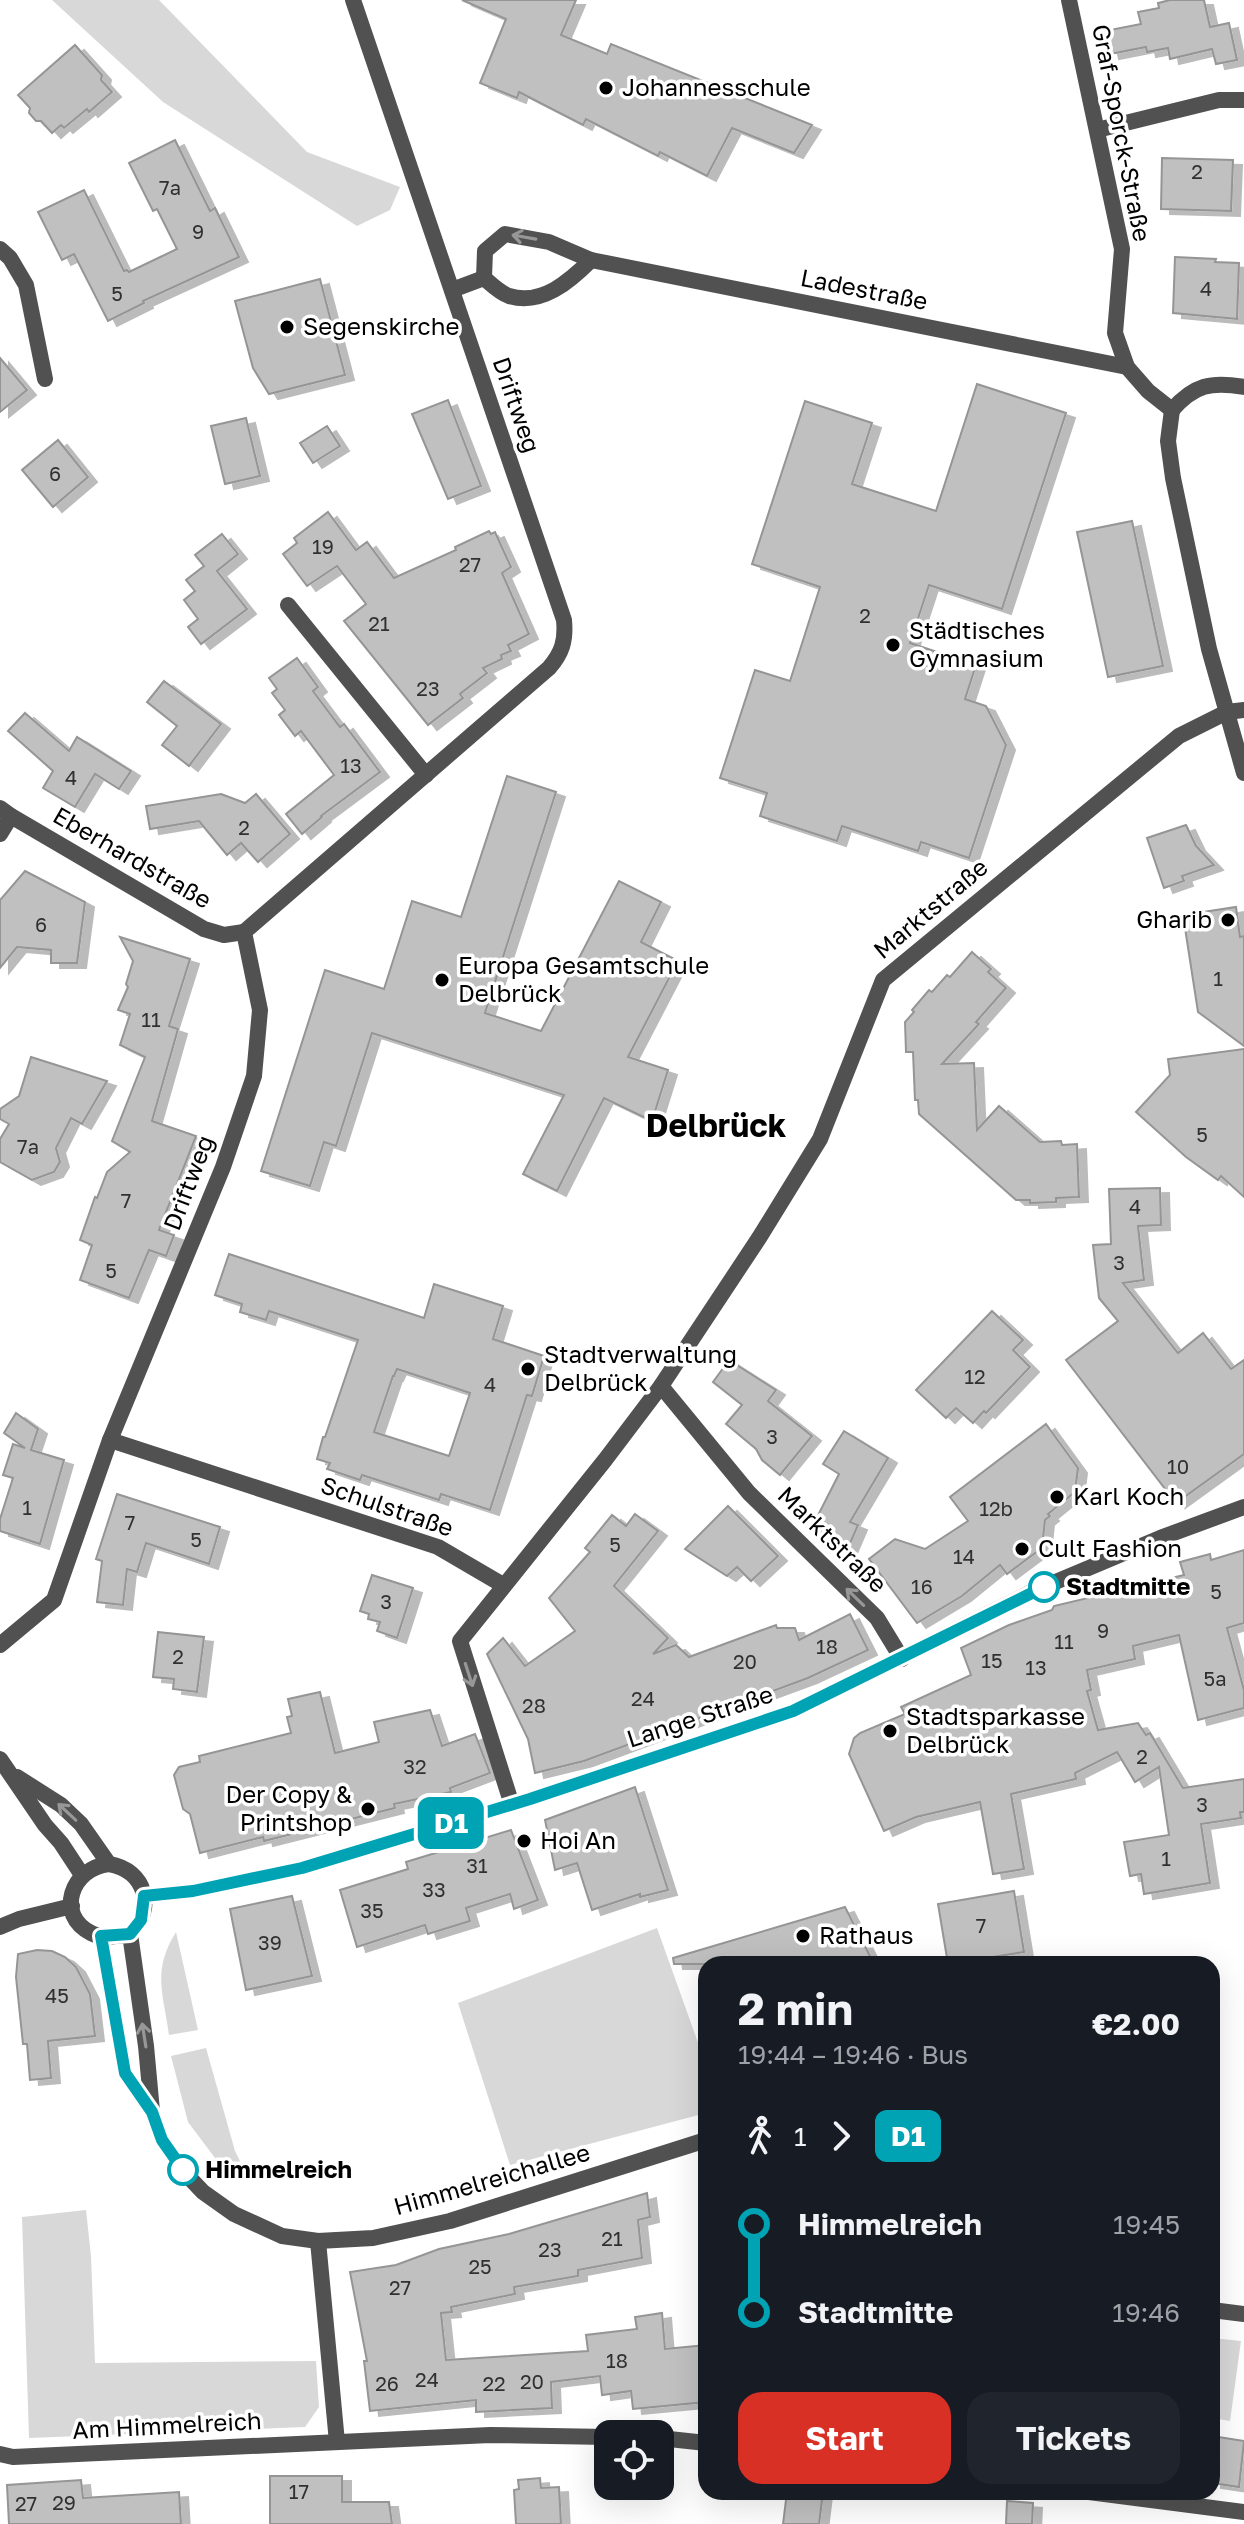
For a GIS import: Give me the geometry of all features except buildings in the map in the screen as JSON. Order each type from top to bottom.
[{"type":"street","name":"Driftweg","points":[[0,1645],[54,1600],[110,1440],[223,1167],[254,1076],[260,1010],[244,932],[549,668],[560,655],[566,637],[564,620],[353,0]]},
{"type":"street","name":"Graf-Sporck-Straße","points":[[1069,0],[1122,249],[1115,333],[1127,367],[1148,391],[1172,410]]},
{"type":"street","points":[[1097,130],[1219,100],[1244,100]]},
{"type":"street","name":"Ladestraße","points":[[484,278],[485,251],[505,234],[549,242],[591,260],[1127,367]]},
{"type":"street","points":[[0,249],[10,258],[26,285],[45,379]]},
{"type":"street","points":[[452,290],[484,278],[507,296],[530,299],[565,285],[591,260]]},
{"type":"street","points":[[1244,387],[1221,383],[1188,392],[1172,410],[1168,441],[1209,649],[1236,711],[1244,773]]},
{"type":"street","points":[[288,605],[426,775]]},
{"type":"street","name":"Marktstraße","points":[[503,1585],[661,1386],[759,1238],[820,1139],[883,980],[1179,736],[1236,711]]},
{"type":"street","points":[[0,834],[6,812]]},
{"type":"street","name":"Eberhardstraße","points":[[6,812],[204,929],[224,935],[244,932]]},
{"type":"street","name":"Marktstraße","points":[[661,1386],[749,1493],[877,1618],[902,1659]]},
{"type":"street","name":"Schulstraße","points":[[110,1440],[438,1547],[503,1585]]},
{"type":"street","name":"Lange Straße","points":[[144,1896],[193,1891],[302,1868],[512,1805],[793,1711],[1034,1591],[1160,1538],[1244,1507]]},
{"type":"street","points":[[503,1585],[460,1641],[512,1805]]},
{"type":"street","points":[[0,1759],[82,1875]]},
{"type":"street","points":[[12,1774],[61,1805],[81,1824],[109,1864]]},
{"type":"street","points":[[109,1864],[129,1870],[136,1877],[144,1896],[141,1920],[130,1934],[101,1936],[91,1933],[82,1926],[72,1906],[73,1890],[82,1875],[90,1869],[109,1864]]},
{"type":"street","points":[[0,1927],[72,1906]]},
{"type":"street","name":"Himmelreichallee","points":[[130,1934],[152,2112],[162,2140],[184,2172],[203,2192],[234,2214],[282,2236],[318,2241],[373,2238],[450,2221],[698,2143]]},
{"type":"street","name":"Himmelreichallee","points":[[101,1936],[125,2073],[152,2112]]},
{"type":"street","points":[[318,2241],[337,2442]]},
{"type":"street","points":[[1220,2311],[1244,2314]]},
{"type":"street","name":"Am Himmelreich","points":[[0,2454],[13,2457],[490,2435],[594,2437]]},
{"type":"street","points":[[674,2440],[698,2442]]},
{"type":"street","points":[[1151,2500],[1244,2512]]},
{"type":"shaded area","points":[[52,0],[159,0],[307,152],[400,187],[390,210],[357,226],[163,102]]},
{"type":"shaded area","points":[[657,1928],[698,2043],[698,2115],[510,2165],[458,2003]]},
{"type":"shaded area","points":[[176,1932],[198,2030],[169,2035],[161,1982],[164,1958]]},
{"type":"shaded area","points":[[206,2048],[235,2151],[249,2179],[215,2158],[188,2122],[171,2056]]},
{"type":"shaded area","points":[[86,2210],[95,2363],[316,2361],[319,2407],[305,2427],[29,2438],[22,2217]]},
{"type":"shaded area","points":[[1220,2339],[1241,2341],[1230,2421],[1220,2419]]},
{"type":"bus line","name":"D1","points":[[183,2170],[162,2140],[152,2112],[125,2073],[101,1936],[130,1934],[141,1920],[144,1896],[193,1891],[302,1868],[530,1799],[793,1711],[1044,1587]]},
{"type":"place","name":"Johannesschule","points":[[606,88]]},
{"type":"place","name":"Segenskirche","points":[[287,327]]},
{"type":"place","name":"Städtisches Gymnasium","points":[[893,645]]},
{"type":"place","name":"Gharib","points":[[1228,920]]},
{"type":"place","name":"Europa Gesamtschule Delbrück","points":[[442,980]]},
{"type":"place","name":"Stadtverwaltung Delbrück","points":[[528,1369]]},
{"type":"place","name":"Karl Koch","points":[[1057,1497]]},
{"type":"place","name":"Cult Fashion","points":[[1022,1549]]},
{"type":"place","name":"Stadtmitte","points":[[1044,1587]]},
{"type":"place","name":"Stadtsparkasse Delbrück","points":[[890,1731]]},
{"type":"place","name":"Der Copy & Printshop","points":[[368,1809]]},
{"type":"place","name":"Hoi An","points":[[524,1841]]},
{"type":"place","name":"Rathaus","points":[[803,1936]]},
{"type":"place","name":"Himmelreich","points":[[183,2170]]},
{"type":"district","name":"Delbrück","points":[[716,1126]]}]
